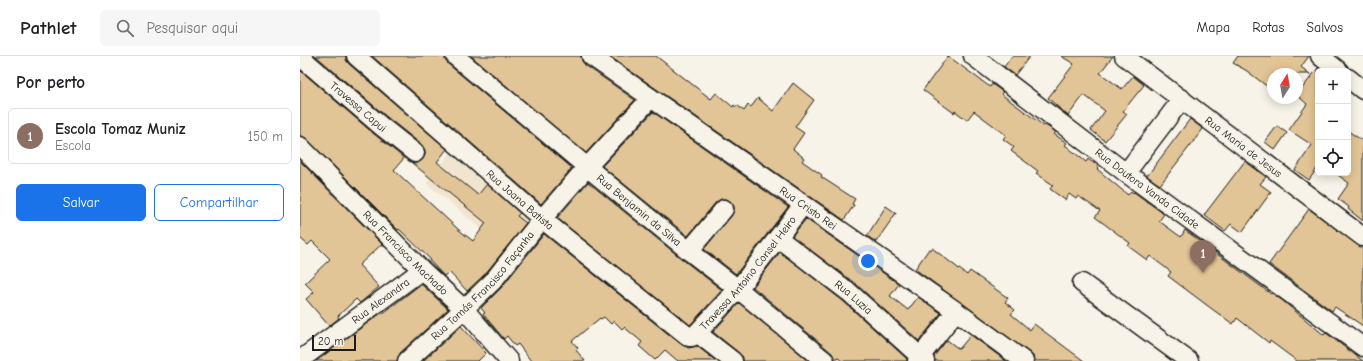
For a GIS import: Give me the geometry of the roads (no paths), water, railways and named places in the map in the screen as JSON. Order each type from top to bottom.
[{"type":"street","name":"Rua Joana Batista","points":[[356,56],[542,218],[693,335],[733,361]]},
{"type":"street","name":"Rua Benjamin da Silva","points":[[455,56],[587,167],[825,361]]},
{"type":"street","name":"Rua Cristo Rei","points":[[591,56],[956,311],[1024,361]]},
{"type":"street","name":"Rua Doutora Vanda Cidade","points":[[973,56],[1126,173],[1363,347]]},
{"type":"street","name":"Rua Maria de Jesus","points":[[1124,56],[1363,237]]},
{"type":"street","points":[[1320,56],[1335,68]]},
{"type":"street","name":"Travessa Capui","points":[[303,59],[381,126],[415,152]]},
{"type":"street","points":[[1351,80],[1363,90]]},
{"type":"street","name":"Rua Tomás Francisco Façanha","points":[[407,361],[464,310],[493,281],[542,218],[651,98]]},
{"type":"street","points":[[1126,173],[1182,99]]},
{"type":"street","name":"Rua Francisco Machado","points":[[300,146],[422,270],[464,310],[510,361]]},
{"type":"street","name":"Travessa Antoino Consel Heiro","points":[[693,335],[738,289],[803,205]]},
{"type":"street","points":[[689,251],[724,210]]},
{"type":"street","name":"Rua Luzia","points":[[778,238],[850,293],[920,360]]},
{"type":"street","name":"Rua Alexandra","points":[[300,360],[422,270]]},
{"type":"street","points":[[1082,283],[1189,361]]},
{"type":"street","points":[[920,360],[956,311]]},
{"type":"place","name":"Escola Tomaz Muniz","points":[[1203,273]]}]
